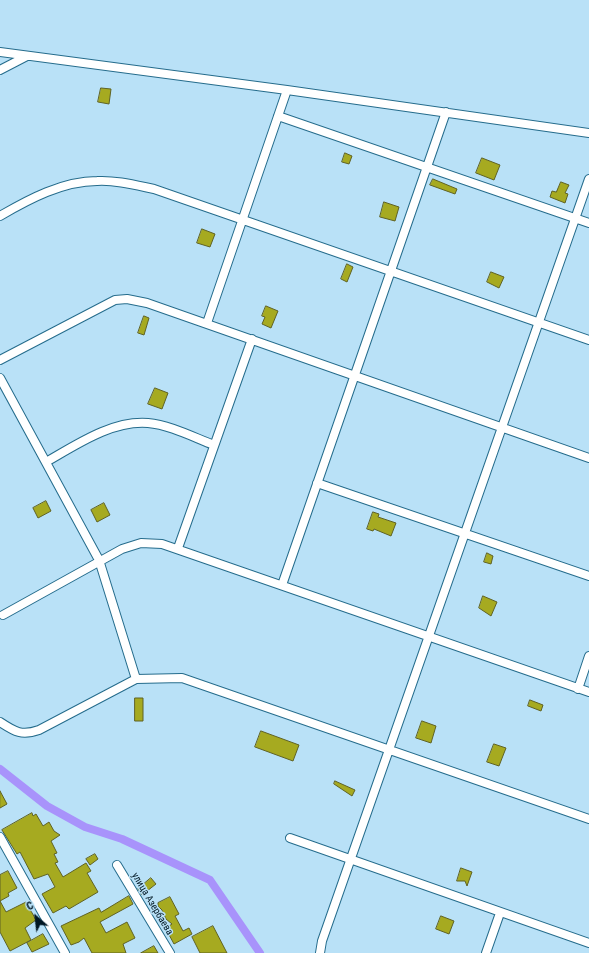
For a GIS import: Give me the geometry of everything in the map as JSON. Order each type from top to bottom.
[{"type":"street","points":[[0,52],[287,90],[589,133]]},
{"type":"street","points":[[0,70],[27,56]]},
{"type":"street","points":[[206,323],[287,90]]},
{"type":"street","points":[[282,585],[446,112]]},
{"type":"street","points":[[278,116],[589,223]]},
{"type":"street","points":[[320,953],[322,941],[589,179]]},
{"type":"street","points":[[0,216],[20,204],[61,187],[96,180],[122,182],[154,189],[589,340]]},
{"type":"street","points":[[0,360],[115,300],[127,299],[146,303],[206,323],[589,458]]},
{"type":"street","points":[[178,548],[252,339]]},
{"type":"street","points":[[0,378],[99,560],[136,679]]},
{"type":"street","points":[[46,462],[103,432],[131,424],[148,423],[173,430],[214,445]]},
{"type":"street","points":[[317,483],[589,576]]},
{"type":"street","points":[[1,614],[99,560],[140,543],[162,544],[178,548],[589,692]]},
{"type":"street","points":[[578,689],[589,656]]},
{"type":"street","points":[[0,722],[17,732],[27,734],[136,679],[182,678],[589,819]]},
{"type":"street","points":[[0,837],[65,953]]},
{"type":"street","points":[[290,838],[350,861],[589,943]]},
{"type":"street","name":"улица Азербаева","points":[[117,865],[170,953]]},
{"type":"street","points":[[486,953],[500,913]]},
{"type":"building","points":[[101,88],[111,89],[109,104],[98,102]]},
{"type":"building","points":[[345,153],[352,156],[349,164],[342,162]]},
{"type":"building","points":[[482,158],[500,165],[494,180],[476,173]]},
{"type":"building","points":[[433,179],[457,189],[455,194],[430,185]]},
{"type":"building","points":[[561,182],[569,185],[565,193],[568,194],[565,203],[550,197],[552,191],[556,192]]},
{"type":"building","points":[[384,202],[399,207],[395,221],[380,217]]},
{"type":"building","points":[[202,229],[215,234],[210,247],[197,243]]},
{"type":"building","points":[[347,264],[353,267],[347,282],[341,279]]},
{"type":"building","points":[[491,272],[504,277],[499,288],[487,282]]},
{"type":"building","points":[[266,306],[278,311],[271,328],[262,324],[265,317],[262,316]]},
{"type":"building","points":[[144,316],[149,318],[144,335],[138,333]]},
{"type":"building","points":[[155,388],[168,393],[162,409],[148,404]]},
{"type":"building","points":[[46,501],[51,511],[38,518],[33,508]]},
{"type":"building","points":[[104,503],[110,515],[97,522],[91,510]]},
{"type":"building","points":[[373,512],[379,514],[378,517],[396,523],[391,536],[374,529],[373,531],[367,529]]},
{"type":"building","points":[[487,553],[493,556],[491,564],[484,562]]},
{"type":"building","points":[[483,596],[497,602],[491,616],[479,608]]},
{"type":"building","points":[[135,698],[143,698],[143,721],[135,721]]},
{"type":"building","points":[[530,700],[543,705],[541,711],[528,706]]},
{"type":"building","points":[[422,721],[436,726],[431,743],[416,738]]},
{"type":"building","points":[[261,731],[299,745],[293,761],[255,747]]},
{"type":"building","points":[[494,744],[506,748],[499,766],[487,762]]},
{"type":"building","points":[[335,781],[355,790],[352,796],[334,784]]},
{"type":"building","points":[[0,791],[7,804],[0,808]]},
{"type":"building","points":[[32,813],[33,816],[36,814],[43,826],[49,822],[54,831],[60,835],[51,841],[57,853],[54,854],[58,862],[55,863],[63,877],[86,863],[91,871],[87,873],[98,892],[69,909],[66,906],[53,913],[42,894],[55,887],[48,874],[34,879],[20,852],[17,854],[2,830]]},
{"type":"building","points":[[95,854],[98,859],[90,865],[86,859]]},
{"type":"building","points":[[461,868],[472,872],[467,886],[465,881],[457,881]]},
{"type":"building","points":[[8,871],[17,888],[8,893],[9,896],[0,901],[0,875]]},
{"type":"building","points":[[151,878],[156,884],[142,895],[138,889]]},
{"type":"building","points":[[129,896],[133,904],[100,922],[106,933],[127,922],[135,938],[123,944],[126,953],[92,953],[84,938],[71,945],[61,926],[99,908],[101,912]]},
{"type":"building","points":[[170,897],[179,914],[175,916],[183,931],[189,928],[192,934],[174,944],[167,931],[170,929],[169,926],[172,924],[166,919],[162,910],[158,906],[158,903]]},
{"type":"building","points":[[0,901],[6,912],[26,902],[36,920],[25,928],[31,940],[10,951],[0,932]]},
{"type":"building","points":[[441,916],[454,921],[449,934],[436,929]]},
{"type":"building","points":[[213,926],[227,953],[200,953],[192,937]]},
{"type":"building","points":[[43,934],[49,944],[32,952],[27,943]]},
{"type":"building","points":[[154,946],[158,953],[141,953]]},
{"type":"waterway","points":[[0,769],[47,806],[85,827],[122,839],[210,880],[260,953]]}]
